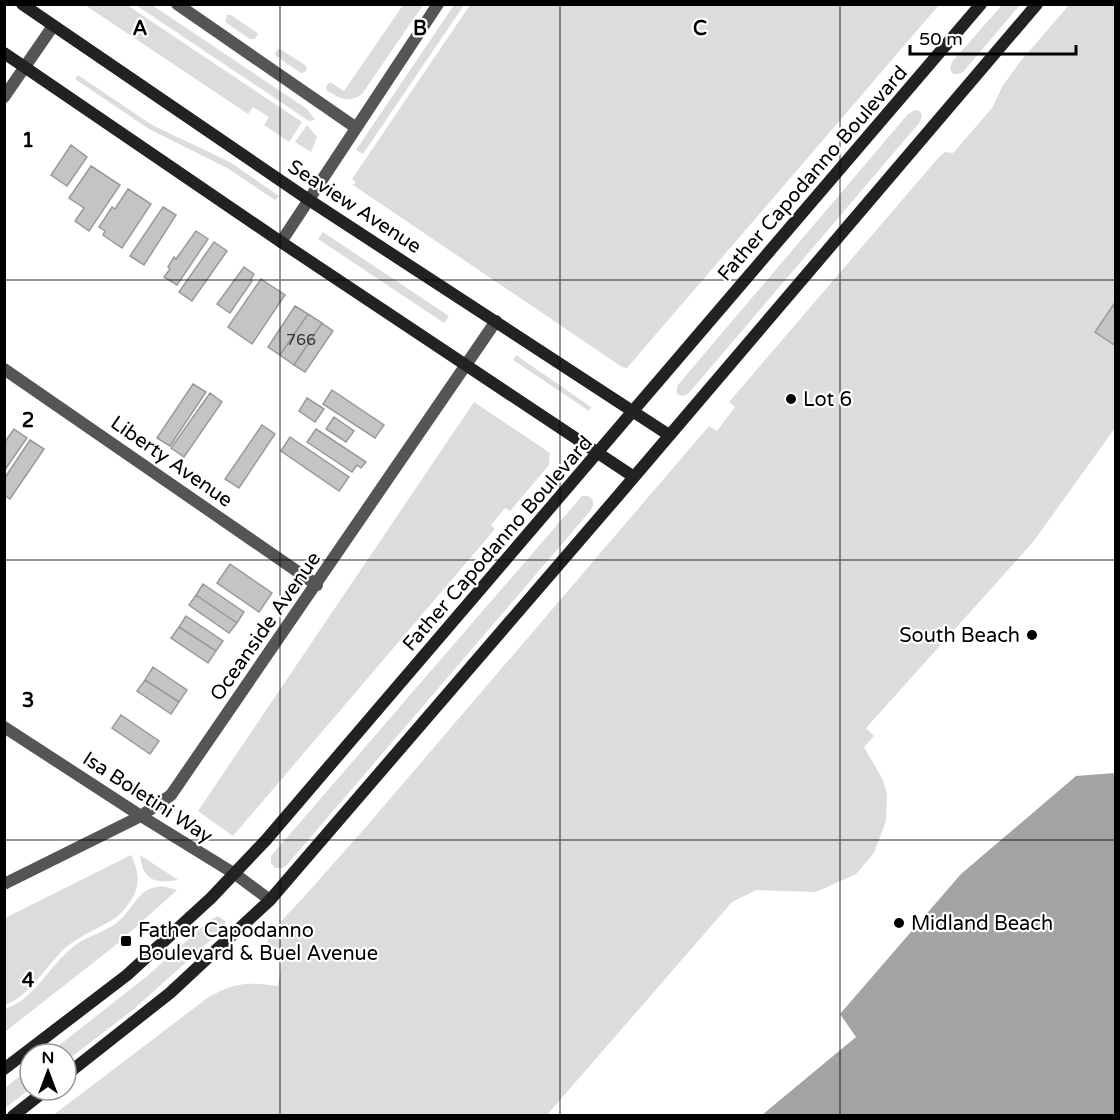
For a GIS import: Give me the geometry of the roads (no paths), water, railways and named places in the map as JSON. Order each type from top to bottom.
[{"type":"main road","name":"Seaview Avenue","points":[[22,4],[309,200],[669,435]]},
{"type":"main road","name":"Father Capodanno Boulevard","points":[[4,1069],[127,975],[235,874],[312,789],[981,4]]},
{"type":"main road","points":[[78,1066],[170,993],[270,900],[1037,4]]},
{"type":"main road","points":[[4,53],[281,242],[634,477]]},
{"type":"main road","points":[[13,1116],[31,1102]]},
{"type":"street","points":[[177,4],[356,127]]},
{"type":"street","points":[[281,242],[438,4]]},
{"type":"street","points":[[4,97],[53,26]]},
{"type":"street","name":"Oceanside Avenue","points":[[4,884],[141,816],[171,795],[496,321]]},
{"type":"street","name":"Liberty Avenue","points":[[4,369],[317,585]]},
{"type":"street","name":"Isa Boletini Way","points":[[4,727],[235,874],[270,900]]},
{"type":"place","name":"Lot 6","points":[[791,399]]},
{"type":"place","name":"South Beach","points":[[1032,635]]},
{"type":"place","name":"Midland Beach","points":[[899,923]]},
{"type":"place","name":"Father Capodanno Boulevard & Buel Avenue","points":[[126,941]]}]
